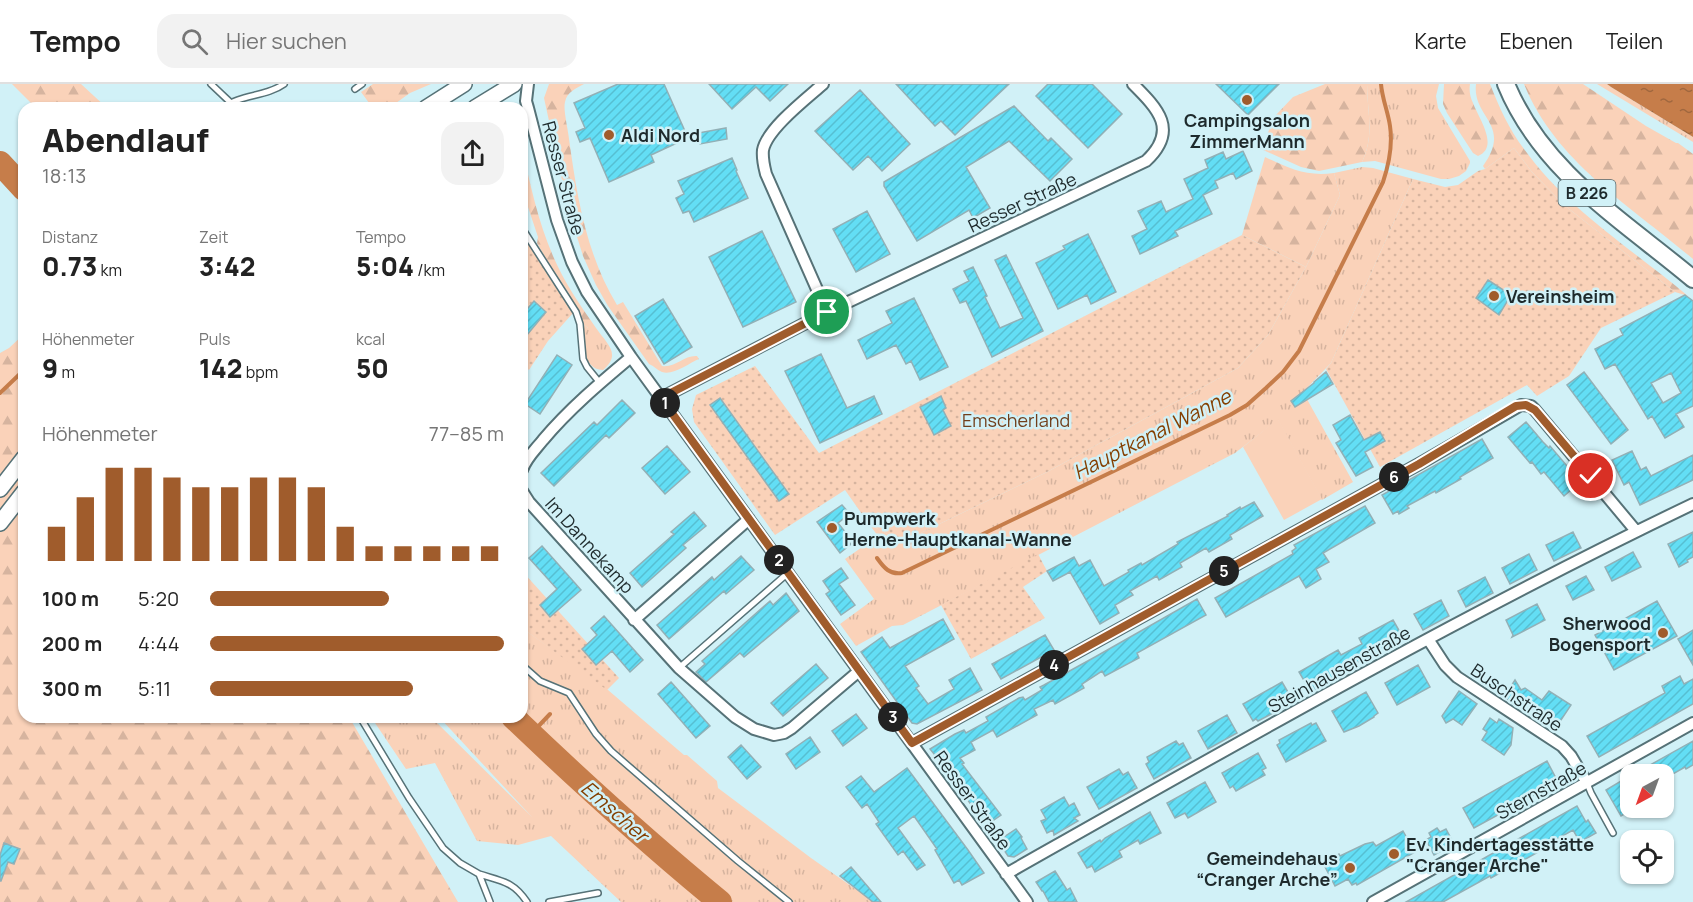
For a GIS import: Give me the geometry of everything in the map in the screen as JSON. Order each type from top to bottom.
[{"type":"main road","points":[[436,102],[464,84]]},
{"type":"main road","points":[[486,102],[514,84]]},
{"type":"main road","name":"B 226","points":[[1506,84],[1521,116],[1564,172],[1610,213],[1693,279]]},
{"type":"main road","points":[[0,489],[18,466]]},
{"type":"main road","points":[[0,523],[18,500]]},
{"type":"street","points":[[514,84],[526,101]]},
{"type":"street","name":"Resser Straße","points":[[526,101],[528,84]]},
{"type":"street","points":[[823,84],[767,138],[762,162],[827,312]]},
{"type":"street","name":"Resser Straße","points":[[661,398],[827,312],[1146,161],[1160,143],[1162,125],[1156,107],[1133,84]]},
{"type":"street","name":"Resser Straße","points":[[528,109],[556,220],[572,262],[587,292],[661,398],[1027,902]]},
{"type":"street","points":[[528,457],[578,402],[632,357]]},
{"type":"street","points":[[912,743],[1419,464],[1516,406],[1531,406],[1535,410],[1636,531]]},
{"type":"street","name":"Im Dannekamp","points":[[528,500],[679,668],[735,717],[754,729],[774,735],[784,733],[859,671]]},
{"type":"street","name":"Steinhausenstraße","points":[[1006,873],[1428,639],[1636,531],[1693,504]]},
{"type":"street","name":"Im Dannekamp","points":[[634,620],[749,519]]},
{"type":"street","name":"Buschstraße","points":[[1428,639],[1445,665],[1457,677],[1567,751],[1587,783]]},
{"type":"street","name":"Sternstraße","points":[[1373,902],[1693,723]]},
{"type":"lane","points":[[211,84],[230,102],[277,89],[284,84]]},
{"type":"lane","points":[[355,89],[362,84]]},
{"type":"lane","points":[[528,237],[576,312],[580,324],[583,359],[600,383]]},
{"type":"lane","points":[[679,668],[788,573]]},
{"type":"lane","points":[[528,670],[540,681],[569,693],[610,751],[789,902]]},
{"type":"lane","points":[[364,723],[409,798],[443,848],[460,863],[478,874],[510,884],[521,892],[528,902]]},
{"type":"lane","points":[[1587,783],[1613,832]]},
{"type":"lane","points":[[478,874],[490,902]]},
{"type":"lane","points":[[549,902],[598,893]]},
{"type":"green space","points":[[12,84],[81,84],[100,102],[30,102]]},
{"type":"green space","points":[[373,84],[431,84],[410,93],[397,102],[368,102],[361,92]]},
{"type":"green space","points":[[549,84],[584,84],[568,96],[565,102],[565,115],[584,224],[606,286],[617,305],[623,302],[662,366],[671,365],[692,356],[697,356],[699,359],[666,373],[649,364],[596,285],[583,256],[568,208],[544,98]]},
{"type":"green space","points":[[1325,84],[1367,84],[1369,132],[1362,162],[1319,171],[1301,167],[1261,149],[1275,116],[1293,97]]},
{"type":"green space","points":[[1367,84],[1439,84],[1436,96],[1438,108],[1470,161],[1466,171],[1459,176],[1441,179],[1375,161],[1362,162],[1369,132]]},
{"type":"green space","points":[[1444,84],[1470,84],[1471,98],[1486,131],[1487,139],[1484,152],[1478,156],[1473,153],[1447,113],[1443,104]]},
{"type":"green space","points":[[1476,84],[1490,84],[1505,118],[1519,141],[1541,171],[1560,191],[1601,227],[1688,296],[1675,292],[1564,205],[1532,172],[1514,148],[1485,169],[1483,166],[1491,152],[1494,140],[1493,131],[1476,96]]},
{"type":"green space","points":[[1524,84],[1583,84],[1693,154],[1693,259],[1597,181],[1575,160],[1538,112]]},
{"type":"green space","points":[[1597,84],[1607,84],[1693,137],[1693,142]]},
{"type":"green space","points":[[1514,148],[1532,172],[1564,205],[1675,292],[1601,328],[1569,376],[1537,396],[1527,385],[1380,467],[1326,369],[1331,363],[1413,179],[1445,187],[1458,185]]},
{"type":"green space","points":[[1265,157],[1306,173],[1334,173],[1340,195],[1306,267],[1242,235]]},
{"type":"green space","points":[[1362,167],[1413,179],[1331,363],[1303,392],[1353,482],[1322,500],[1278,420],[1235,453],[903,625],[892,626],[856,646],[840,624],[874,599],[845,559],[878,536],[869,524],[902,542],[1047,472],[1238,368],[1268,335],[1306,267],[1340,195],[1334,173]]},
{"type":"green space","points":[[528,175],[539,216],[557,266],[596,328],[588,328],[583,324],[568,292],[537,243],[538,237],[528,207]]},
{"type":"green space","name":"Emscherland","points":[[1242,235],[1306,267],[1268,335],[1238,368],[1047,472],[902,542],[869,524],[845,490],[775,535],[694,422],[692,409],[696,395],[755,366],[819,453]]},
{"type":"green space","points":[[528,243],[573,313],[548,341],[529,370]]},
{"type":"green space","points":[[583,324],[588,328],[596,328],[611,349],[611,359],[603,370],[591,365],[587,359]]},
{"type":"green space","points":[[18,340],[18,723],[353,723],[458,902],[0,902],[0,353]]},
{"type":"green space","points":[[1278,419],[1322,499],[1284,520],[1243,447]]},
{"type":"green space","points":[[1038,554],[1047,571],[1023,587],[1045,618],[971,659],[941,605]]},
{"type":"green space","points":[[528,578],[619,678],[607,690],[528,632]]},
{"type":"green space","points":[[528,632],[601,684],[717,781],[718,788],[874,902],[621,902],[551,836],[518,845],[477,841],[435,763],[406,769],[375,723],[437,723],[532,817],[445,723],[528,723]]},
{"type":"water","points":[[1607,84],[1693,84],[1693,137],[1611,87]]},
{"type":"building","name":"Aldi Nord","points":[[618,84],[664,84],[688,138],[651,155],[654,162],[609,182],[590,138],[580,142],[576,132],[585,128],[574,103]]},
{"type":"building","points":[[709,84],[788,84],[770,101],[756,87],[732,109]]},
{"type":"building","points":[[896,84],[1009,84],[955,135],[941,121],[935,126]]},
{"type":"building","points":[[1048,84],[1092,84],[1122,114],[1088,148],[1036,96]]},
{"type":"building","name":"Campingsalon ZimmerMann","points":[[1216,84],[1279,84],[1248,115]]},
{"type":"building","points":[[860,90],[910,144],[882,171],[868,156],[853,170],[815,131]]},
{"type":"building","points":[[1014,106],[1048,141],[1051,138],[1072,159],[1050,181],[1009,141],[966,167],[990,208],[973,218],[969,210],[917,241],[884,186],[884,182]]},
{"type":"building","points":[[726,128],[727,139],[700,144],[698,133]]},
{"type":"building","points":[[1243,151],[1252,171],[1236,179],[1233,173],[1215,181],[1218,188],[1203,195],[1212,214],[1175,231],[1178,236],[1140,254],[1132,236],[1147,229],[1138,211],[1161,201],[1166,212],[1193,199],[1184,179],[1208,168],[1205,160],[1223,152],[1226,159]]},
{"type":"building","points":[[732,158],[748,198],[694,222],[689,211],[683,213],[676,198],[684,194],[678,181]]},
{"type":"building","points":[[867,211],[890,254],[856,272],[833,229]]},
{"type":"building","points":[[762,231],[796,302],[743,327],[709,257]]},
{"type":"building","points":[[1088,234],[1116,292],[1091,304],[1087,295],[1058,309],[1036,263],[1065,249],[1063,246]]},
{"type":"building","points":[[1006,255],[1043,331],[992,357],[966,301],[960,303],[953,289],[969,281],[964,271],[973,267],[1000,328],[1023,318],[995,260]]},
{"type":"building","name":"Vereinsheim","points":[[1488,280],[1511,295],[1499,315],[1476,298]]},
{"type":"building","points":[[1685,295],[1693,301],[1693,406],[1676,414],[1684,427],[1665,438],[1652,416],[1648,419],[1615,364],[1605,369],[1595,349],[1623,335],[1620,329]],"holes":[[[1671,373],[1681,393],[1663,403],[1651,383]]]},
{"type":"building","points":[[914,298],[948,367],[920,380],[911,361],[906,364],[896,345],[867,359],[858,340],[892,323],[886,311]]},
{"type":"building","points":[[663,299],[692,347],[664,364],[635,316]]},
{"type":"building","points":[[534,301],[546,312],[528,334],[528,308]]},
{"type":"building","points":[[821,354],[847,408],[874,396],[882,414],[820,443],[785,371]]},
{"type":"building","points":[[557,355],[572,365],[540,414],[528,406],[528,399]]},
{"type":"building","points":[[1326,372],[1333,384],[1295,407],[1291,401]]},
{"type":"building","points":[[1584,372],[1628,430],[1611,444],[1567,385]]},
{"type":"building","points":[[941,396],[946,408],[943,410],[951,426],[934,435],[920,407]]},
{"type":"building","points":[[720,398],[789,494],[779,501],[710,405]]},
{"type":"building","points":[[622,400],[635,413],[609,438],[606,435],[554,486],[541,473],[594,422],[597,425]]},
{"type":"building","points":[[1350,415],[1364,440],[1380,432],[1385,441],[1365,452],[1373,467],[1356,476],[1336,443],[1341,440],[1333,425]]},
{"type":"building","points":[[1526,422],[1549,448],[1550,446],[1579,483],[1564,496],[1544,472],[1541,474],[1508,437]]},
{"type":"building","points":[[1482,439],[1493,458],[1436,493],[1435,491],[1407,506],[1409,508],[1399,514],[1398,511],[1393,514],[1382,495]]},
{"type":"building","points":[[667,446],[690,472],[665,494],[642,468]]},
{"type":"building","points":[[1632,451],[1641,470],[1646,467],[1651,476],[1693,455],[1693,480],[1640,505],[1629,482],[1624,485],[1612,460]]},
{"type":"building","points":[[1254,502],[1263,516],[1230,535],[1232,539],[1209,552],[1206,548],[1180,563],[1182,567],[1159,580],[1157,576],[1130,591],[1133,595],[1115,605],[1119,613],[1100,624],[1070,572],[1053,581],[1047,571],[1074,557],[1079,566],[1090,560],[1104,586],[1129,572],[1128,570],[1141,563],[1142,565],[1178,544],[1177,542],[1228,516],[1240,507],[1241,509]]},
{"type":"building","name":"Pumpwerk Herne-Hauptkanal-Wanne","points":[[842,505],[850,514],[838,523],[850,538],[848,540],[851,544],[840,553],[817,522]]},
{"type":"building","points":[[1365,506],[1375,523],[1323,553],[1329,562],[1316,569],[1321,579],[1306,588],[1299,576],[1226,617],[1215,598],[1293,554],[1292,551],[1296,548],[1294,545]]},
{"type":"building","points":[[694,512],[706,526],[683,545],[686,548],[642,587],[630,573],[674,534],[671,532]]},
{"type":"building","points":[[1573,532],[1581,548],[1554,561],[1546,545]]},
{"type":"building","points":[[1693,532],[1693,557],[1679,567],[1668,544]]},
{"type":"building","points":[[542,546],[581,590],[550,617],[540,605],[557,589],[529,558]]},
{"type":"building","points":[[1633,552],[1641,567],[1612,581],[1605,567]]},
{"type":"building","points":[[1529,554],[1537,570],[1510,584],[1502,568]]},
{"type":"building","points":[[741,556],[754,570],[726,594],[724,591],[669,639],[657,625],[712,577],[714,580]]},
{"type":"building","points":[[841,568],[848,578],[839,584],[855,605],[841,615],[826,594],[830,591],[823,581]]},
{"type":"building","points":[[1586,576],[1594,590],[1573,600],[1566,586]]},
{"type":"building","points":[[1485,577],[1493,593],[1466,607],[1458,591]]},
{"type":"building","points":[[786,593],[799,611],[744,657],[740,653],[706,682],[696,672],[705,664],[702,661],[770,601],[773,605]]},
{"type":"building","points":[[1197,599],[1206,615],[1137,653],[1139,658],[1105,676],[1102,671],[1082,684],[1084,688],[1055,704],[1053,700],[1034,709],[1037,715],[997,737],[993,730],[971,742],[975,750],[960,758],[964,763],[962,764],[1001,815],[991,822],[987,816],[982,820],[962,792],[964,791],[930,749],[955,734],[964,730],[966,733],[988,721],[986,717],[1019,698],[1023,697],[1025,700],[1042,690],[1040,687]]},
{"type":"building","points":[[1441,600],[1449,616],[1423,630],[1414,614]]},
{"type":"building","points":[[1657,601],[1677,636],[1614,670],[1595,635]]},
{"type":"building","points":[[1537,604],[1545,620],[1512,637],[1506,620]]},
{"type":"building","points":[[604,616],[643,660],[630,672],[612,651],[596,665],[582,649],[597,635],[591,628]]},
{"type":"building","points":[[943,619],[954,639],[905,666],[919,686],[916,688],[928,704],[954,689],[949,680],[970,668],[982,690],[917,724],[912,723],[861,652],[882,637],[890,648]]},
{"type":"building","points":[[1393,620],[1404,639],[1379,654],[1366,660],[1365,658],[1344,669],[1346,673],[1314,690],[1313,687],[1309,689],[1299,672],[1338,650],[1341,655],[1362,644],[1359,638]]},
{"type":"building","points":[[1693,630],[1693,665],[1678,639]]},
{"type":"building","points":[[1045,635],[1054,650],[1001,679],[992,664]]},
{"type":"building","points":[[816,664],[828,678],[783,716],[771,703]]},
{"type":"building","points":[[1418,665],[1430,687],[1397,705],[1385,683]]},
{"type":"building","points":[[1680,676],[1684,684],[1693,679],[1693,704],[1599,757],[1587,736],[1665,693],[1662,686]]},
{"type":"building","points":[[1515,680],[1521,690],[1525,688],[1542,700],[1549,691],[1571,705],[1555,729],[1536,717],[1538,714],[1518,701],[1517,705],[1504,697]]},
{"type":"building","points":[[671,682],[710,726],[696,738],[658,694]]},
{"type":"building","points":[[1282,682],[1292,699],[1288,701],[1290,704],[1258,721],[1256,719],[1253,721],[1243,704]]},
{"type":"building","points":[[1459,691],[1477,704],[1462,725],[1453,719],[1446,723],[1442,716]]},
{"type":"building","points":[[1366,692],[1378,713],[1359,726],[1344,732],[1332,711]]},
{"type":"building","points":[[856,714],[867,728],[843,746],[832,731]]},
{"type":"building","points":[[1227,715],[1237,733],[1208,749],[1198,731]]},
{"type":"building","points":[[1490,718],[1497,723],[1499,719],[1513,728],[1511,745],[1504,755],[1482,740],[1487,732],[1483,729]]},
{"type":"building","points":[[1311,723],[1312,725],[1316,723],[1326,741],[1286,762],[1277,745],[1280,743],[1279,740]]},
{"type":"building","points":[[810,737],[820,752],[796,769],[786,754]]},
{"type":"building","points":[[1176,741],[1179,745],[1183,743],[1191,758],[1154,779],[1146,764],[1149,762],[1147,757]]},
{"type":"building","points":[[1693,741],[1693,765],[1686,769],[1685,767],[1674,773],[1674,764],[1652,764]]},
{"type":"building","points":[[741,745],[761,767],[747,779],[728,757]]},
{"type":"building","points":[[1258,753],[1266,768],[1262,770],[1265,775],[1236,791],[1233,786],[1230,788],[1222,773]]},
{"type":"building","points":[[1547,761],[1558,782],[1474,828],[1463,808]]},
{"type":"building","points":[[907,768],[984,873],[962,885],[959,880],[954,883],[935,850],[937,849],[914,816],[898,828],[925,865],[917,870],[903,851],[898,855],[876,824],[879,822],[867,804],[862,808],[846,787],[861,776],[874,792]]},
{"type":"building","points":[[1119,769],[1123,775],[1128,772],[1137,788],[1099,809],[1087,787]]},
{"type":"building","points":[[1205,782],[1216,802],[1188,818],[1185,813],[1175,818],[1167,803]]},
{"type":"building","points":[[1620,782],[1620,814],[1606,790]]},
{"type":"building","points":[[1064,797],[1069,806],[1074,803],[1080,815],[1074,818],[1078,821],[1054,835],[1053,830],[1047,833],[1041,821],[1046,819],[1041,810]]},
{"type":"building","points":[[1577,806],[1586,822],[1588,820],[1596,833],[1580,842],[1573,830],[1539,849],[1540,851],[1443,902],[1406,902]]},
{"type":"building","points":[[1150,812],[1161,833],[1140,844],[1138,840],[1119,851],[1122,857],[1095,872],[1092,866],[1087,868],[1078,853],[1100,840],[1101,842]]},
{"type":"building","points":[[1437,828],[1440,832],[1446,829],[1454,844],[1434,855],[1426,840],[1431,837],[1429,833]]},
{"type":"building","points":[[1016,829],[1027,849],[1014,857],[1008,856],[998,841]]},
{"type":"building","points":[[1403,831],[1415,852],[1357,885],[1356,883],[1352,885],[1348,879],[1335,886],[1323,863],[1365,844],[1373,842],[1376,846]]},
{"type":"building","points":[[4,843],[20,849],[14,864],[8,862],[0,881],[0,855]]},
{"type":"building","points":[[851,867],[881,902],[873,902],[840,876]]},
{"type":"building","points":[[1055,871],[1067,890],[1070,888],[1077,902],[1049,902],[1036,882]]},
{"type":"waterway","name":"Hauptkanal Wanne","points":[[877,558],[888,570],[902,573],[1230,415],[1247,405],[1266,388],[1283,372],[1299,351],[1383,182],[1389,162],[1391,133],[1381,84]]},
{"type":"waterway","name":"Emscher","points":[[0,163],[18,182]]},
{"type":"waterway","points":[[0,393],[18,376]]},
{"type":"waterway","name":"Hauptkanal Wanne","points":[[531,734],[550,714]]},
{"type":"waterway","name":"Emscher","points":[[519,723],[563,765],[720,902]]},
{"type":"place","name":"Campingsalon ZimmerMann","points":[[1247,100]]},
{"type":"place","name":"Aldi Nord","points":[[609,135]]},
{"type":"place","name":"Vereinsheim","points":[[1494,296]]},
{"type":"place","name":"Pumpwerk Herne-Hauptkanal-Wanne","points":[[832,528]]},
{"type":"place","name":"Sherwood Bogensport","points":[[1663,633]]},
{"type":"place","name":"Ev. Kindertagesstätte \"Cranger Arche\"","points":[[1394,854]]},
{"type":"place","name":"Gemeindehaus “Cranger Arche”","points":[[1350,868]]},
{"type":"route","points":[[827,312],[661,398],[912,743],[1419,464],[1516,406],[1531,406],[1591,476]]}]
